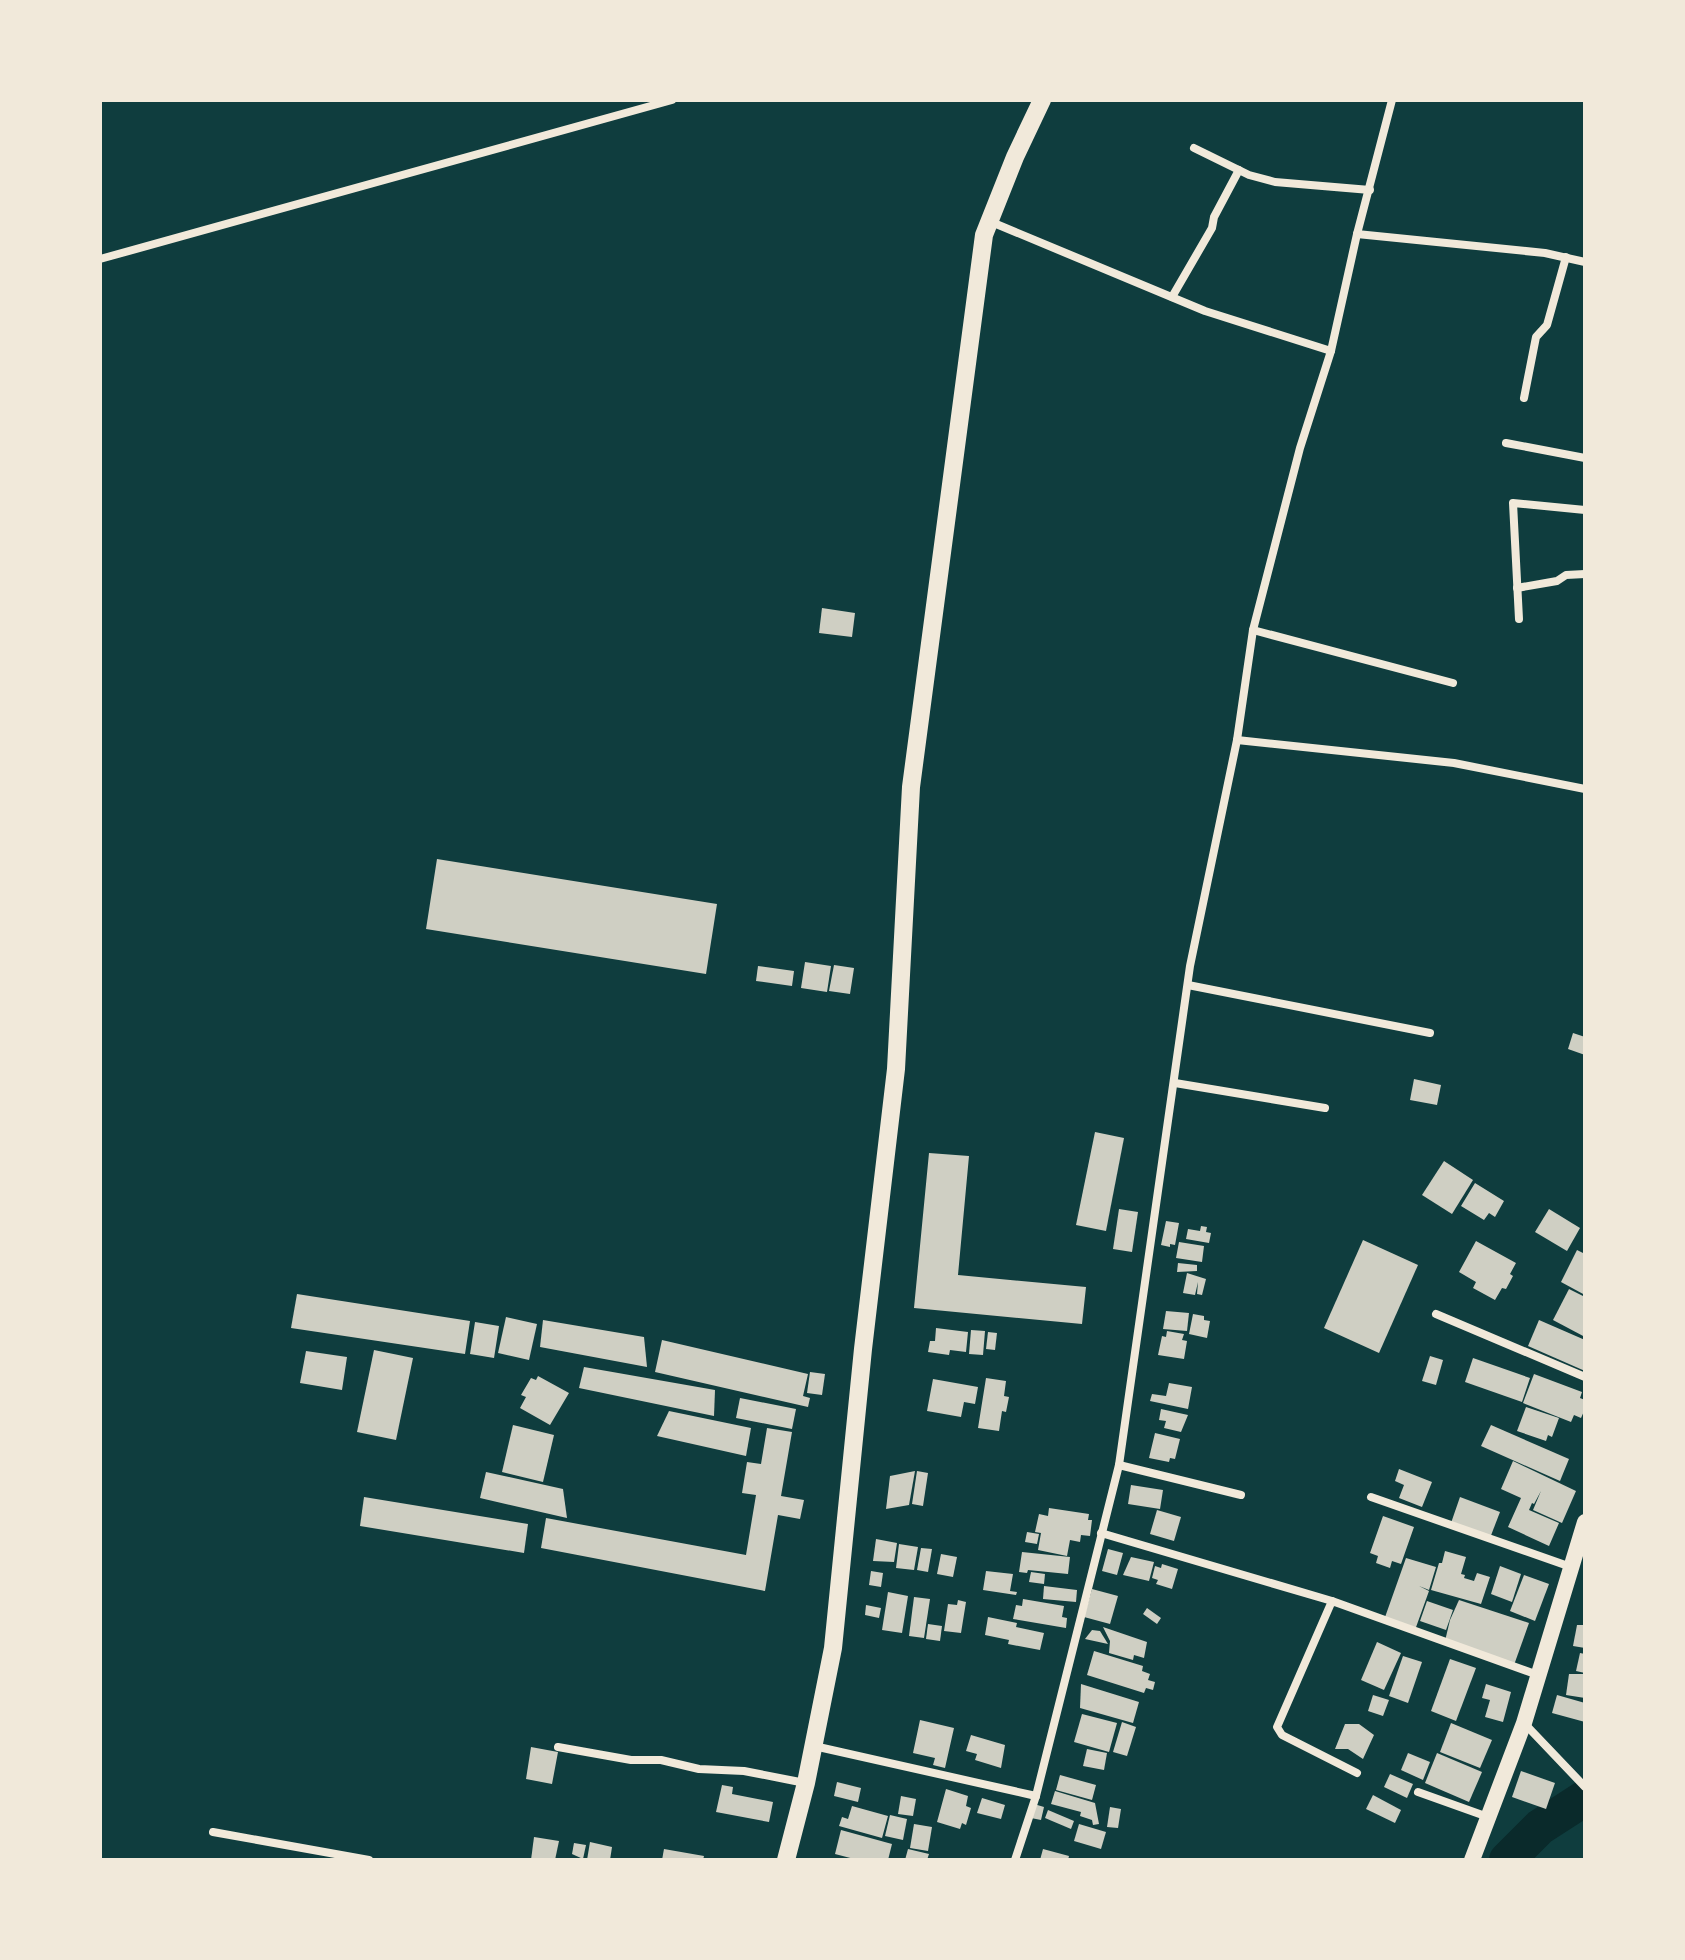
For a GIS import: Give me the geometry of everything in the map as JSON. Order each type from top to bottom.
[{"type":"main road","points":[[786,1860],[806,1783],[833,1648],[863,1349],[896,1069],[911,787],[988,221],[1042,100]]},
{"type":"main road","points":[[1474,1855],[1524,1723],[1585,1522]]},
{"type":"street","points":[[100,259],[672,100]]},
{"type":"street","points":[[1015,1860],[1036,1796],[1119,1465],[1193,951],[1237,740],[1253,630],[1300,448],[1331,351],[1392,100]]},
{"type":"street","points":[[1194,148],[1239,170],[1288,184],[1370,190]]},
{"type":"street","points":[[1172,297],[1212,228],[1214,217],[1239,170]]},
{"type":"street","points":[[988,221],[1242,325],[1331,351]]},
{"type":"street","points":[[1357,234],[1566,257],[1585,262]]},
{"type":"street","points":[[1524,398],[1536,337],[1547,325],[1566,257]]},
{"type":"street","points":[[1506,443],[1585,458]]},
{"type":"street","points":[[1519,619],[1513,503],[1585,510]]},
{"type":"street","points":[[1517,588],[1557,581],[1566,575],[1585,574]]},
{"type":"street","points":[[1253,630],[1453,683]]},
{"type":"street","points":[[1237,740],[1454,763],[1585,789]]},
{"type":"street","points":[[1188,985],[1430,1033]]},
{"type":"street","points":[[1175,1083],[1325,1108]]},
{"type":"street","points":[[1436,1314],[1585,1377]]},
{"type":"street","points":[[1119,1465],[1241,1495]]},
{"type":"street","points":[[1371,1497],[1571,1567]]},
{"type":"street","points":[[1101,1533],[1332,1601],[1538,1675]]},
{"type":"street","points":[[1332,1601],[1277,1727],[1282,1735],[1357,1773]]},
{"type":"street","points":[[1524,1723],[1585,1787]]},
{"type":"street","points":[[814,1746],[1036,1796]]},
{"type":"street","points":[[558,1747],[631,1760],[661,1760],[699,1769],[744,1771],[806,1783]]},
{"type":"street","points":[[1418,1792],[1488,1817]]},
{"type":"street","points":[[213,1832],[369,1860]]},
{"type":"building","points":[[822,608],[855,613],[852,637],[819,633]]},
{"type":"building","points":[[437,859],[717,904],[706,974],[426,929]]},
{"type":"building","points":[[805,962],[831,966],[827,992],[801,988]]},
{"type":"building","points":[[834,965],[854,968],[850,994],[829,991]]},
{"type":"building","points":[[758,966],[794,971],[792,986],[756,981]]},
{"type":"building","points":[[1573,1033],[1585,1037],[1585,1055],[1568,1049]]},
{"type":"building","points":[[1414,1079],[1441,1085],[1437,1105],[1410,1100]]},
{"type":"building","points":[[1095,1132],[1124,1138],[1106,1231],[1076,1225]]},
{"type":"building","points":[[929,1153],[969,1156],[958,1275],[1086,1287],[1082,1324],[914,1308]]},
{"type":"building","points":[[1444,1161],[1473,1180],[1452,1214],[1422,1195]]},
{"type":"building","points":[[1475,1183],[1504,1201],[1495,1217],[1489,1213],[1484,1220],[1461,1206]]},
{"type":"building","points":[[1119,1209],[1138,1212],[1132,1252],[1113,1249]]},
{"type":"building","points":[[1549,1209],[1580,1228],[1567,1251],[1535,1232]]},
{"type":"building","points":[[1166,1221],[1179,1223],[1175,1245],[1170,1244],[1170,1247],[1161,1245]]},
{"type":"building","points":[[1201,1226],[1207,1227],[1206,1232],[1211,1233],[1209,1243],[1186,1239],[1188,1229],[1200,1231]]},
{"type":"building","points":[[1363,1240],[1418,1265],[1379,1353],[1324,1328]]},
{"type":"building","points":[[1476,1241],[1516,1263],[1506,1289],[1502,1288],[1495,1300],[1473,1288],[1476,1282],[1459,1272]]},
{"type":"building","points":[[1179,1242],[1204,1246],[1202,1262],[1176,1258]]},
{"type":"building","points":[[1577,1250],[1585,1254],[1585,1295],[1561,1282]]},
{"type":"building","points":[[1178,1263],[1197,1265],[1197,1271],[1177,1272]]},
{"type":"building","points":[[1187,1273],[1206,1279],[1202,1295],[1197,1294],[1198,1282],[1195,1295],[1183,1293]]},
{"type":"building","points":[[1569,1289],[1585,1297],[1585,1337],[1553,1320]]},
{"type":"building","points":[[297,1294],[470,1321],[465,1354],[291,1328]]},
{"type":"building","points":[[1166,1311],[1189,1313],[1187,1331],[1163,1329]]},
{"type":"building","points":[[1193,1314],[1210,1321],[1207,1338],[1189,1334]]},
{"type":"building","points":[[506,1317],[537,1324],[529,1360],[498,1353]]},
{"type":"building","points":[[543,1320],[644,1337],[647,1367],[540,1347]]},
{"type":"building","points":[[1539,1320],[1585,1340],[1585,1371],[1528,1346]]},
{"type":"building","points":[[475,1322],[499,1326],[494,1358],[470,1354]]},
{"type":"building","points":[[936,1328],[968,1332],[966,1352],[950,1350],[949,1355],[928,1352],[930,1341],[935,1341]]},
{"type":"building","points":[[971,1330],[985,1331],[983,1355],[969,1354]]},
{"type":"building","points":[[1167,1331],[1184,1334],[1182,1340],[1187,1341],[1184,1359],[1158,1355],[1162,1336],[1166,1337]]},
{"type":"building","points":[[988,1332],[997,1333],[995,1350],[986,1349]]},
{"type":"building","points":[[662,1340],[808,1374],[803,1396],[810,1398],[808,1407],[655,1372]]},
{"type":"building","points":[[374,1350],[413,1358],[396,1440],[357,1432]]},
{"type":"building","points":[[306,1351],[347,1357],[342,1390],[300,1383]]},
{"type":"building","points":[[1430,1356],[1443,1360],[1436,1385],[1422,1381]]},
{"type":"building","points":[[1473,1358],[1530,1378],[1522,1402],[1465,1382]]},
{"type":"building","points":[[584,1367],[715,1390],[714,1416],[579,1388]]},
{"type":"building","points":[[810,1372],[825,1374],[822,1395],[807,1393]]},
{"type":"building","points":[[1534,1374],[1582,1392],[1580,1398],[1585,1400],[1585,1409],[1581,1418],[1574,1415],[1571,1422],[1523,1403]]},
{"type":"building","points":[[538,1376],[569,1393],[550,1425],[520,1408],[526,1397],[521,1395],[531,1378],[536,1380]]},
{"type":"building","points":[[986,1378],[1006,1381],[1004,1396],[1009,1397],[1006,1412],[1002,1411],[999,1431],[978,1428]]},
{"type":"building","points":[[933,1379],[978,1387],[975,1404],[964,1402],[961,1417],[927,1411]]},
{"type":"building","points":[[1169,1383],[1192,1387],[1188,1409],[1150,1401],[1152,1394],[1166,1396]]},
{"type":"building","points":[[740,1398],[796,1409],[792,1429],[736,1418]]},
{"type":"building","points":[[1526,1407],[1559,1418],[1552,1437],[1548,1435],[1546,1441],[1517,1431]]},
{"type":"building","points":[[1161,1409],[1188,1415],[1181,1432],[1164,1428],[1166,1421],[1159,1420]]},
{"type":"building","points":[[669,1411],[751,1428],[746,1456],[657,1436]]},
{"type":"building","points":[[513,1425],[554,1435],[543,1482],[502,1472]]},
{"type":"building","points":[[1491,1425],[1569,1459],[1560,1481],[1481,1446]]},
{"type":"building","points":[[767,1428],[792,1432],[781,1496],[804,1500],[800,1519],[778,1515],[765,1591],[541,1548],[546,1518],[746,1555],[756,1495],[742,1493],[747,1462],[761,1464]]},
{"type":"building","points":[[1155,1433],[1180,1439],[1175,1459],[1170,1458],[1169,1462],[1149,1458]]},
{"type":"building","points":[[1513,1461],[1576,1491],[1562,1523],[1533,1510],[1541,1491],[1532,1503],[1529,1510],[1559,1523],[1549,1546],[1508,1527],[1521,1498],[1501,1489]]},
{"type":"building","points":[[1399,1469],[1432,1482],[1422,1507],[1399,1498],[1404,1485],[1395,1481]]},
{"type":"building","points":[[915,1471],[909,1505],[886,1509],[890,1476]]},
{"type":"building","points":[[917,1471],[928,1473],[923,1506],[912,1504]]},
{"type":"building","points":[[486,1472],[563,1489],[567,1518],[480,1498]]},
{"type":"building","points":[[1131,1485],[1163,1490],[1160,1509],[1128,1504]]},
{"type":"building","points":[[364,1497],[528,1524],[524,1553],[360,1526]]},
{"type":"building","points":[[1460,1497],[1500,1512],[1490,1538],[1451,1523]]},
{"type":"building","points":[[1049,1508],[1089,1514],[1088,1520],[1092,1520],[1090,1536],[1081,1535],[1080,1542],[1070,1540],[1067,1556],[1038,1550],[1041,1533],[1035,1532],[1039,1514],[1048,1516]]},
{"type":"building","points":[[1157,1510],[1181,1517],[1174,1541],[1150,1534]]},
{"type":"building","points":[[1383,1516],[1414,1527],[1401,1564],[1392,1561],[1390,1568],[1376,1563],[1378,1556],[1370,1553]]},
{"type":"building","points":[[1027,1532],[1039,1534],[1037,1544],[1025,1542]]},
{"type":"building","points":[[876,1539],[897,1543],[894,1562],[873,1561]]},
{"type":"building","points":[[899,1544],[918,1547],[914,1570],[896,1568]]},
{"type":"building","points":[[921,1548],[932,1549],[928,1572],[917,1570]]},
{"type":"building","points":[[1108,1549],[1123,1553],[1117,1575],[1102,1571]]},
{"type":"building","points":[[1445,1551],[1466,1557],[1461,1574],[1465,1575],[1464,1578],[1474,1581],[1477,1573],[1490,1577],[1481,1604],[1431,1590]]},
{"type":"building","points":[[1022,1552],[1070,1557],[1068,1574],[1019,1572]]},
{"type":"building","points":[[941,1554],[957,1557],[953,1577],[937,1574]]},
{"type":"building","points":[[1131,1557],[1154,1562],[1149,1581],[1123,1575]]},
{"type":"building","points":[[1406,1558],[1436,1567],[1429,1590],[1419,1586],[1429,1591],[1415,1630],[1384,1620]]},
{"type":"building","points":[[1162,1564],[1178,1569],[1172,1589],[1156,1584],[1158,1580],[1152,1578],[1155,1566],[1161,1568]]},
{"type":"building","points":[[1500,1566],[1521,1574],[1512,1602],[1491,1594]]},
{"type":"building","points":[[871,1571],[883,1573],[881,1587],[869,1585]]},
{"type":"building","points":[[986,1571],[1013,1574],[1010,1591],[1017,1592],[1016,1595],[983,1590]]},
{"type":"building","points":[[1031,1572],[1045,1574],[1044,1584],[1029,1582]]},
{"type":"building","points":[[1524,1575],[1549,1584],[1535,1621],[1510,1611]]},
{"type":"building","points":[[1044,1586],[1077,1590],[1076,1602],[1043,1599]]},
{"type":"building","points":[[1092,1589],[1118,1596],[1110,1624],[1084,1617]]},
{"type":"building","points":[[888,1592],[908,1596],[902,1633],[882,1630]]},
{"type":"building","points":[[914,1597],[930,1599],[924,1638],[909,1636]]},
{"type":"building","points":[[1023,1599],[1064,1606],[1062,1617],[1067,1618],[1066,1628],[1013,1619],[1016,1605],[1022,1606]]},
{"type":"building","points":[[958,1600],[966,1602],[961,1633],[944,1631],[948,1604],[957,1605]]},
{"type":"building","points":[[1459,1600],[1529,1623],[1514,1665],[1445,1641]]},
{"type":"building","points":[[1427,1601],[1453,1610],[1446,1630],[1420,1621]]},
{"type":"building","points":[[866,1605],[881,1608],[879,1618],[865,1615]]},
{"type":"building","points":[[1147,1608],[1161,1618],[1157,1624],[1143,1614]]},
{"type":"building","points":[[988,1617],[1044,1633],[1040,1650],[1008,1644],[1009,1640],[985,1635]]},
{"type":"building","points":[[928,1624],[942,1626],[940,1641],[926,1639]]},
{"type":"building","points":[[1577,1625],[1585,1625],[1585,1648],[1573,1646]]},
{"type":"building","points":[[1103,1627],[1147,1642],[1144,1658],[1134,1655],[1133,1660],[1109,1653],[1110,1641]]},
{"type":"building","points":[[1092,1630],[1100,1631],[1108,1644],[1085,1639]]},
{"type":"building","points":[[1377,1642],[1401,1653],[1384,1690],[1361,1680]]},
{"type":"building","points":[[1094,1651],[1143,1666],[1142,1671],[1150,1674],[1148,1680],[1155,1682],[1153,1690],[1146,1688],[1144,1693],[1087,1675]]},
{"type":"building","points":[[1580,1653],[1585,1654],[1585,1673],[1576,1671]]},
{"type":"building","points":[[1403,1656],[1422,1662],[1408,1703],[1389,1696]]},
{"type":"building","points":[[1450,1659],[1476,1668],[1456,1721],[1431,1711]]},
{"type":"building","points":[[1569,1674],[1585,1674],[1585,1698],[1566,1695]]},
{"type":"building","points":[[1081,1684],[1139,1702],[1133,1723],[1080,1708]]},
{"type":"building","points":[[1486,1684],[1511,1692],[1503,1722],[1485,1717],[1490,1700],[1482,1698]]},
{"type":"building","points":[[1373,1695],[1389,1700],[1383,1716],[1368,1711]]},
{"type":"building","points":[[1557,1695],[1585,1703],[1585,1722],[1552,1713]]},
{"type":"building","points":[[1082,1714],[1117,1723],[1109,1752],[1074,1742]]},
{"type":"building","points":[[920,1720],[954,1728],[945,1768],[933,1765],[935,1758],[913,1753]]},
{"type":"building","points":[[1122,1722],[1136,1727],[1127,1756],[1113,1752]]},
{"type":"building","points":[[1451,1723],[1492,1740],[1480,1768],[1440,1752]]},
{"type":"building","points":[[1345,1724],[1359,1724],[1374,1735],[1363,1759],[1348,1749],[1335,1749]]},
{"type":"building","points":[[971,1735],[1005,1745],[1001,1768],[975,1760],[977,1754],[966,1751]]},
{"type":"building","points":[[531,1747],[558,1752],[552,1784],[526,1779]]},
{"type":"building","points":[[1087,1749],[1107,1753],[1104,1770],[1083,1766]]},
{"type":"building","points":[[1408,1753],[1430,1762],[1423,1780],[1401,1770]]},
{"type":"building","points":[[1437,1753],[1482,1772],[1469,1802],[1425,1783]]},
{"type":"building","points":[[1521,1771],[1555,1783],[1546,1809],[1512,1797]]},
{"type":"building","points":[[1390,1774],[1413,1784],[1407,1798],[1384,1787]]},
{"type":"building","points":[[1060,1775],[1096,1785],[1092,1800],[1056,1790]]},
{"type":"building","points":[[837,1782],[861,1788],[858,1802],[834,1796]]},
{"type":"building","points":[[722,1785],[733,1787],[732,1794],[773,1802],[769,1822],[716,1812]]},
{"type":"building","points":[[946,1789],[968,1796],[966,1806],[971,1808],[966,1825],[962,1823],[960,1829],[937,1822]]},
{"type":"building","points":[[1055,1791],[1095,1803],[1099,1824],[1093,1825],[1092,1820],[1080,1816],[1081,1812],[1051,1804]]},
{"type":"building","points":[[1373,1795],[1401,1810],[1395,1823],[1366,1809]]},
{"type":"building","points":[[901,1796],[916,1799],[913,1816],[898,1814]]},
{"type":"building","points":[[982,1798],[1005,1805],[1001,1819],[977,1813]]},
{"type":"building","points":[[1034,1804],[1044,1807],[1041,1820],[1031,1818]]},
{"type":"building","points":[[852,1806],[888,1816],[882,1838],[839,1826],[842,1817],[848,1819]]},
{"type":"building","points":[[1110,1807],[1121,1809],[1118,1828],[1107,1827]]},
{"type":"building","points":[[1048,1810],[1074,1821],[1071,1829],[1045,1818]]},
{"type":"building","points":[[890,1815],[907,1819],[903,1840],[885,1836]]},
{"type":"building","points":[[914,1824],[932,1827],[928,1851],[910,1848]]},
{"type":"building","points":[[1079,1824],[1106,1832],[1101,1849],[1074,1841]]},
{"type":"building","points":[[841,1830],[892,1844],[888,1860],[858,1860],[835,1854]]},
{"type":"building","points":[[534,1837],[559,1841],[555,1860],[531,1860]]},
{"type":"building","points":[[590,1842],[612,1847],[610,1860],[587,1860]]},
{"type":"building","points":[[574,1843],[586,1845],[583,1859],[572,1854]]},
{"type":"building","points":[[664,1849],[704,1856],[703,1860],[662,1860]]},
{"type":"building","points":[[908,1849],[929,1854],[927,1860],[905,1860]]},
{"type":"building","points":[[1043,1849],[1069,1856],[1068,1860],[1040,1860]]},
{"type":"waterway","points":[[1507,1860],[1540,1827],[1585,1798]]}]
